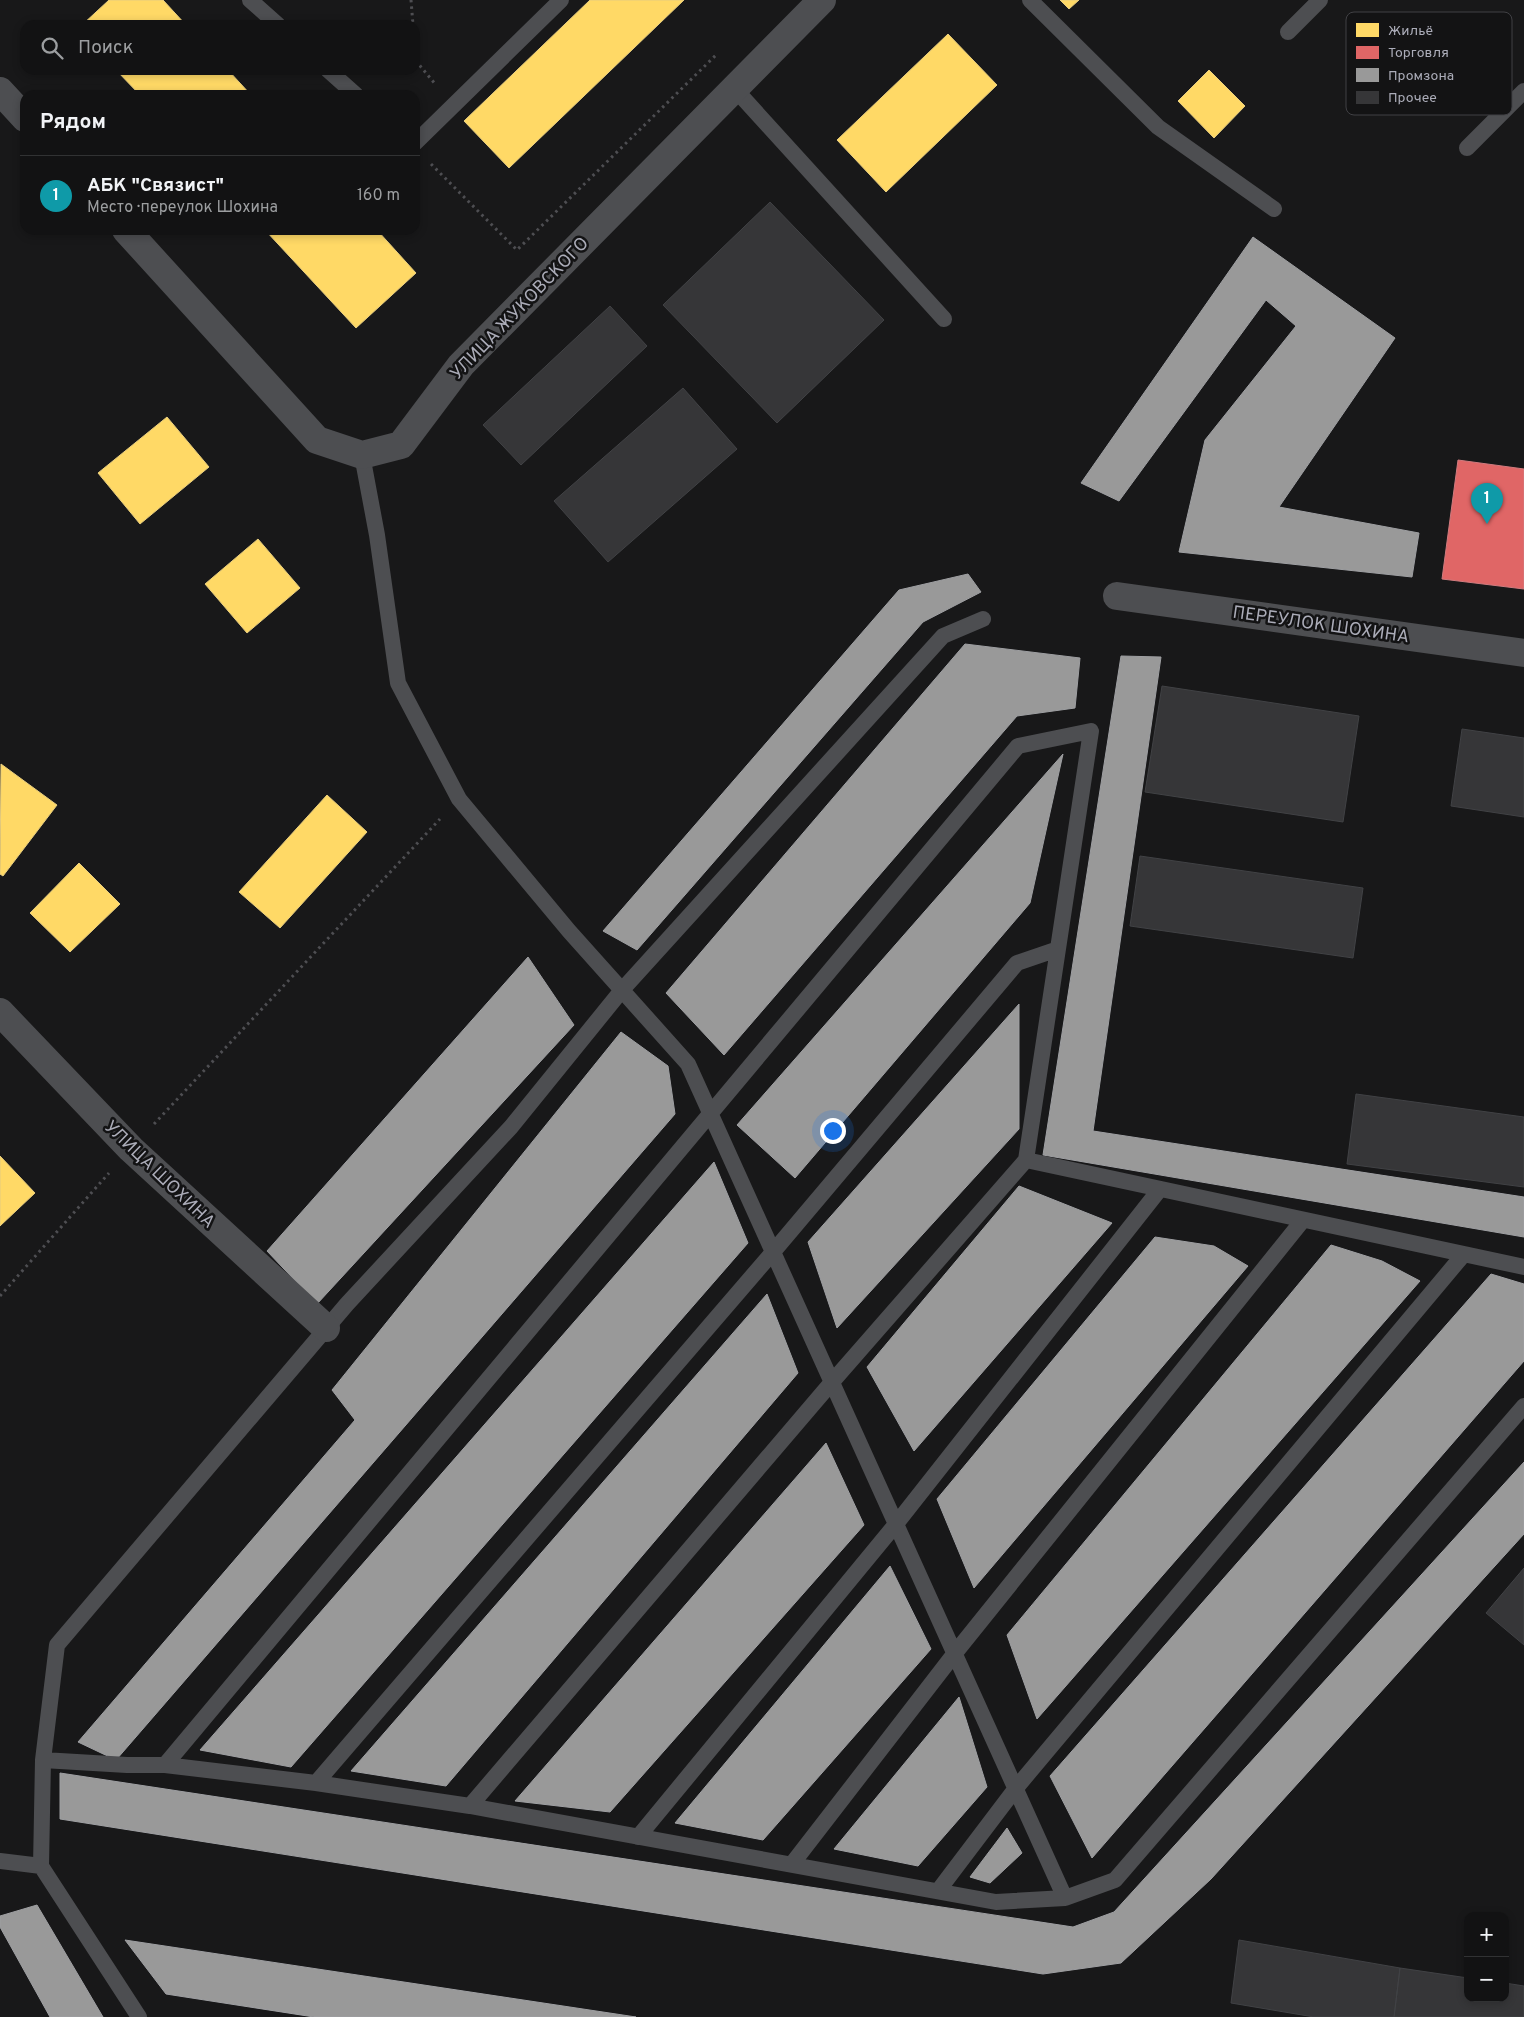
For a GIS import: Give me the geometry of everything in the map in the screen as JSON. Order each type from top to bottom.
[{"type":"street","name":"УЛИЦА ЖУКОВСКОГО","points":[[362,455],[401,445],[461,365],[822,0]]},
{"type":"street","points":[[0,91],[20,113]]},
{"type":"street","points":[[131,235],[317,440],[362,455]]},
{"type":"street","name":"ПЕРЕУЛОК ШОХИНА","points":[[1117,596],[1524,653]]},
{"type":"street","name":"УЛИЦА ШОХИНА","points":[[0,1012],[131,1149],[326,1328]]},
{"type":"lane","points":[[250,0],[272,20]]},
{"type":"lane","points":[[420,138],[561,0]]},
{"type":"lane","points":[[1030,0],[1158,127],[1274,209]]},
{"type":"lane","points":[[1288,32],[1320,0]]},
{"type":"lane","points":[[334,75],[350,90]]},
{"type":"lane","points":[[734,88],[944,319]]},
{"type":"lane","points":[[1512,103],[1524,91]]},
{"type":"lane","points":[[1467,148],[1500,115]]},
{"type":"lane","points":[[362,455],[377,535],[398,683],[459,798],[569,931],[688,1064],[1065,1898]]},
{"type":"lane","points":[[138,2017],[41,1866],[43,1760],[57,1645],[326,1328],[511,1127],[622,990],[944,636],[983,618]]},
{"type":"lane","points":[[165,1765],[1018,746],[1091,731],[1026,1160],[832,1382],[470,1806]]},
{"type":"lane","points":[[316,1783],[773,1252],[1017,963],[1058,949]]},
{"type":"lane","points":[[1026,1160],[1524,1268]]},
{"type":"lane","points":[[638,1837],[896,1524],[1160,1189]]},
{"type":"lane","points":[[792,1864],[955,1653],[1303,1220]]},
{"type":"lane","points":[[938,1891],[1016,1788],[1464,1254]]},
{"type":"lane","points":[[43,1760],[127,1765],[165,1765],[316,1783],[470,1806],[996,1902],[1065,1898],[1115,1880],[1524,1406]]},
{"type":"lane","points":[[0,1861],[41,1866]]},
{"type":"path","points":[[411,0],[413,20]]},
{"type":"path","points":[[428,162],[517,250],[723,49]]},
{"type":"path","points":[[420,66],[453,104]]},
{"type":"path","points":[[0,1296],[131,1149],[459,798]]},
{"type":"building: Жильё","points":[[109,0],[163,0],[181,20],[87,20]]},
{"type":"building: Жильё","points":[[590,0],[684,0],[509,168],[464,121]]},
{"type":"building: Жильё","points":[[1060,0],[1079,0],[1069,9]]},
{"type":"building: Жильё","points":[[948,34],[997,85],[886,192],[837,140]]},
{"type":"building: Жильё","points":[[1209,70],[1245,106],[1214,138],[1178,101]]},
{"type":"building: Жильё","points":[[121,75],[233,75],[246,90],[135,90]]},
{"type":"building: Жильё","points":[[270,235],[382,235],[416,273],[356,328]]},
{"type":"building: Жильё","points":[[167,417],[209,467],[140,524],[98,473]]},
{"type":"building: Жильё","points":[[258,539],[300,588],[247,633],[205,584]]},
{"type":"building: Жильё","points":[[1,764],[57,805],[3,876],[0,874]]},
{"type":"building: Жильё","points":[[327,795],[367,832],[280,928],[239,892]]},
{"type":"building: Жильё","points":[[79,863],[120,904],[70,952],[30,913]]},
{"type":"building: Жильё","points":[[0,1156],[35,1193],[0,1226]]},
{"type":"building: Торговля","points":[[1458,460],[1524,469],[1524,589],[1442,579]]},
{"type":"building: Промзона","points":[[1253,237],[1395,338],[1279,507],[1419,533],[1412,577],[1179,552],[1205,440],[1296,326],[1266,300],[1119,501],[1081,483]]},
{"type":"building: Промзона","points":[[968,574],[981,592],[923,622],[637,950],[603,931],[899,590]]},
{"type":"building: Промзона","points":[[965,644],[1080,658],[1075,708],[1017,716],[724,1055],[666,993]]},
{"type":"building: Промзона","points":[[1121,656],[1161,657],[1093,1131],[1524,1197],[1524,1237],[1043,1155]]},
{"type":"building: Промзона","points":[[1063,754],[1030,903],[795,1178],[737,1125]]},
{"type":"building: Промзона","points":[[528,957],[574,1025],[317,1304],[267,1251]]},
{"type":"building: Промзона","points":[[1019,1004],[1019,1129],[837,1328],[808,1242]]},
{"type":"building: Промзона","points":[[621,1032],[668,1066],[675,1114],[116,1760],[78,1742],[355,1420],[332,1390]]},
{"type":"building: Промзона","points":[[714,1162],[748,1243],[291,1767],[200,1750]]},
{"type":"building: Промзона","points":[[1019,1186],[1112,1223],[914,1451],[867,1367]]},
{"type":"building: Промзона","points":[[1155,1237],[1214,1246],[1248,1266],[974,1588],[937,1499]]},
{"type":"building: Промзона","points":[[1331,1245],[1382,1261],[1420,1281],[1037,1719],[1007,1635]]},
{"type":"building: Промзона","points":[[1491,1274],[1524,1284],[1524,1361],[1092,1858],[1050,1776]]},
{"type":"building: Промзона","points":[[767,1294],[798,1373],[446,1786],[351,1771]]},
{"type":"building: Промзона","points":[[826,1443],[864,1525],[610,1812],[515,1801]]},
{"type":"building: Промзона","points":[[1524,1462],[1524,1534],[1211,1879],[1121,1963],[1043,1974],[60,1819],[60,1773],[1073,1927],[1114,1912]]},
{"type":"building: Промзона","points":[[890,1566],[931,1649],[763,1840],[675,1823]]},
{"type":"building: Промзона","points":[[959,1697],[987,1787],[918,1866],[834,1849]]},
{"type":"building: Промзона","points":[[1007,1828],[1022,1853],[990,1883],[970,1877]]},
{"type":"building: Промзона","points":[[37,1905],[103,2017],[50,2017],[0,1927],[0,1916]]},
{"type":"building: Промзона","points":[[125,1940],[636,2017],[314,2017],[166,1994]]},
{"type":"building: Прочее","points":[[770,202],[884,320],[777,423],[663,305]]},
{"type":"building: Прочее","points":[[610,306],[647,346],[521,465],[483,425]]},
{"type":"building: Прочее","points":[[683,388],[737,449],[608,562],[554,501]]},
{"type":"building: Прочее","points":[[1162,686],[1359,716],[1343,822],[1145,792]]},
{"type":"building: Прочее","points":[[1462,729],[1524,738],[1524,817],[1451,806]]},
{"type":"building: Прочее","points":[[1140,856],[1363,888],[1353,958],[1130,926]]},
{"type":"building: Прочее","points":[[1356,1094],[1524,1117],[1524,1187],[1347,1164]]},
{"type":"building: Прочее","points":[[1524,1568],[1524,1645],[1486,1613]]},
{"type":"building: Прочее","points":[[1239,1940],[1400,1968],[1394,2017],[1314,2017],[1231,2003]]},
{"type":"building: Прочее","points":[[1400,1968],[1464,1977],[1464,2002],[1509,2002],[1509,1984],[1524,1986],[1524,2017],[1394,2017]]},
{"type":"place","name":"АБК \"Связист\"","points":[[1487,524]]}]
